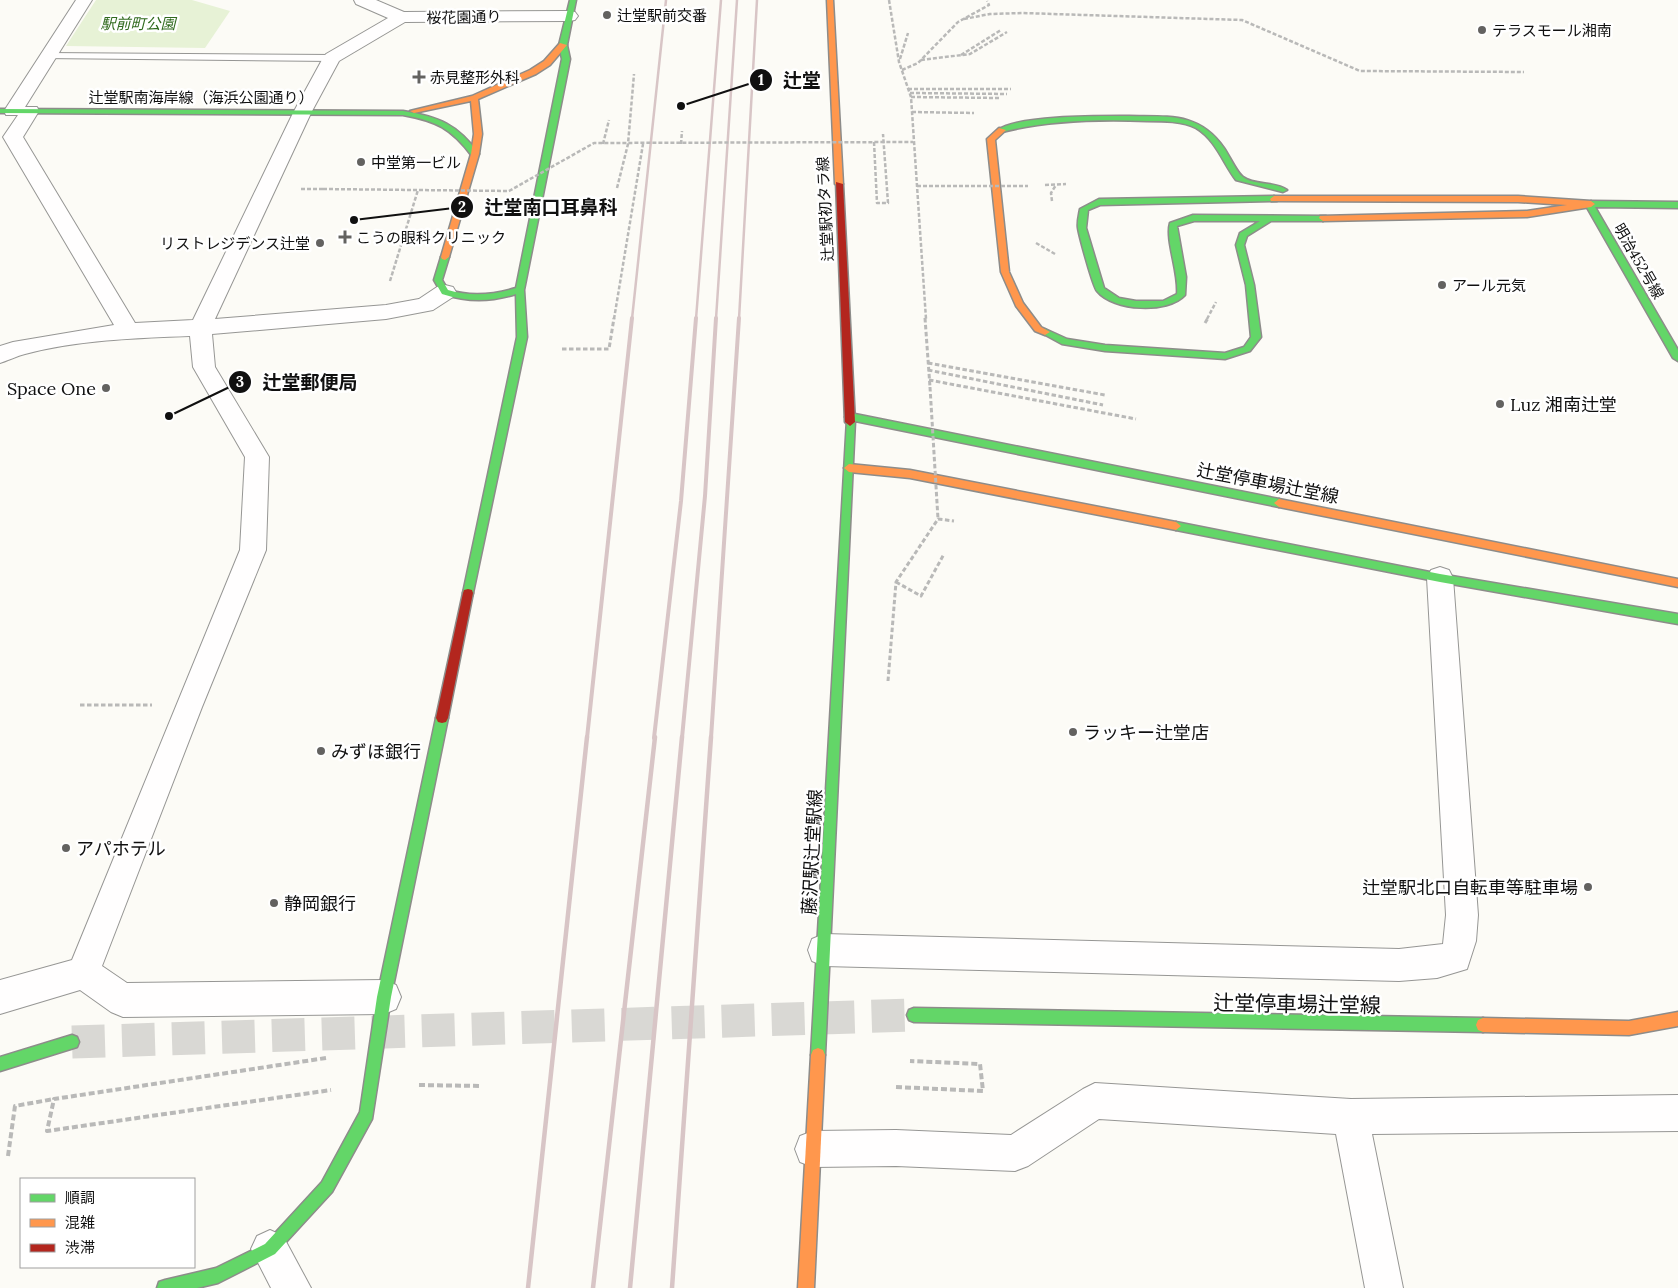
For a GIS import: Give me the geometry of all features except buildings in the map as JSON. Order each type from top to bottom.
[{"type":"street","points":[[84,0],[14,111],[13,137],[129,331]]},
{"type":"street","name":"桜花園通り","points":[[362,0],[401,17],[571,8]]},
{"type":"street","name":"辻堂駅初タラ線","points":[[830,0],[850,417]]},
{"type":"street","points":[[165,1288],[218,1275],[270,1249],[327,1187],[367,1114],[384,997],[522,337],[520,290],[555,89],[566,59],[563,45],[571,8]]},
{"type":"street","points":[[83,973],[188,707],[254,550],[257,457],[204,367],[200,328],[302,112],[332,58],[401,17]]},
{"type":"street","points":[[403,114],[474,98],[495,89],[533,72],[547,63],[563,45]]},
{"type":"street","points":[[495,89],[523,89]]},
{"type":"street","points":[[474,98],[478,134],[475,154],[438,280],[445,292],[465,299],[494,299],[520,290]]},
{"type":"street","name":"辻堂駅南海岸線（海浜公園通り）","points":[[14,111],[403,114]]},
{"type":"street","points":[[403,114],[436,119],[454,126],[475,154]]},
{"type":"street","points":[[1268,219],[1243,235],[1240,245],[1250,284],[1256,337],[1247,349],[1225,356],[1105,348],[1064,342],[1038,330],[1019,304],[1005,272],[991,139],[998,131],[1022,123],[1052,120],[1152,120],[1195,124],[1220,147],[1238,178],[1311,198]]},
{"type":"street","points":[[1589,204],[1527,214],[1268,219],[1193,218],[1173,225],[1172,240],[1184,283],[1181,295],[1165,304],[1129,303],[1116,300],[1100,288],[1082,228],[1084,209],[1098,202],[1311,198],[1518,199],[1589,204],[1678,205]]},
{"type":"street","name":"明治452号線","points":[[1589,204],[1678,358]]},
{"type":"street","points":[[0,355],[21,348],[56,341],[129,331],[200,328],[386,312],[426,305],[445,292]]},
{"type":"street","name":"藤沢駅辻堂駅線","points":[[806,1288],[849,468],[850,417]]},
{"type":"street","name":"辻堂停車場辻堂線","points":[[850,417],[1678,583]]},
{"type":"street","points":[[849,468],[910,474],[1440,578],[1678,619]]},
{"type":"street","points":[[824,950],[1399,966],[1436,962],[1455,957],[1460,941],[1462,915],[1440,578]]},
{"type":"street","points":[[83,973],[123,1000],[384,997]]},
{"type":"street","points":[[0,997],[83,973]]},
{"type":"street","name":"辻堂停車場辻堂線","points":[[914,1015],[1629,1028],[1678,1019]]},
{"type":"street","points":[[0,1064],[72,1042]]},
{"type":"street","points":[[813,1149],[896,1148],[1015,1153],[1095,1101],[1351,1117],[1678,1113]]},
{"type":"street","points":[[1351,1117],[1384,1288]]},
{"type":"street","points":[[270,1249],[292,1288]]},
{"type":"lane","points":[[47,56],[332,58]]},
{"type":"path","points":[[888,681],[896,582],[938,519],[911,97],[899,62],[889,0]]},
{"type":"path","points":[[902,70],[921,60],[945,34],[964,19],[989,6],[987,1]]},
{"type":"path","points":[[964,19],[990,14],[1022,13],[1242,20],[1360,71],[1524,72]]},
{"type":"path","points":[[960,55],[1001,30]]},
{"type":"path","points":[[921,60],[970,54],[1007,32]]},
{"type":"path","points":[[899,62],[908,33]]},
{"type":"path","points":[[617,188],[628,144],[634,74]]},
{"type":"path","points":[[908,89],[1012,89]]},
{"type":"path","points":[[910,93],[1007,94]]},
{"type":"path","points":[[911,97],[1009,98]]},
{"type":"path","points":[[912,112],[974,112]]},
{"type":"path","points":[[604,144],[609,120]]},
{"type":"path","points":[[681,144],[682,130]]},
{"type":"path","points":[[874,142],[877,203],[888,202],[882,134]]},
{"type":"path","points":[[323,189],[509,191],[594,144],[913,142]]},
{"type":"path","points":[[562,349],[609,349],[643,144]]},
{"type":"path","points":[[917,186],[1028,186]]},
{"type":"path","points":[[388,289],[418,190]]},
{"type":"path","points":[[1036,243],[1058,256]]},
{"type":"path","points":[[928,362],[1106,396]]},
{"type":"path","points":[[928,370],[1103,404]]},
{"type":"path","points":[[929,380],[1136,419]]},
{"type":"path","points":[[938,519],[954,521]]},
{"type":"path","points":[[896,582],[921,596],[944,554]]},
{"type":"path","points":[[80,705],[156,705]]},
{"type":"path","points":[[8,1156],[15,1106],[326,1058]]},
{"type":"path","points":[[896,1087],[983,1091],[980,1064],[910,1061]]},
{"type":"path","points":[[419,1085],[481,1086]]},
{"type":"path","points":[[54,1099],[47,1131],[335,1090]]},
{"type":"green space","name":"駅前町公園","points":[[96,0],[192,0],[230,11],[205,48],[66,46]]},
{"type":"tunnel","points":[[72,1042],[914,1015]]},
{"type":"railway","points":[[632,319],[666,0]]},
{"type":"railway","points":[[696,319],[721,0]]},
{"type":"railway","points":[[716,319],[737,0]]},
{"type":"railway","points":[[739,319],[757,0]]},
{"type":"railway","points":[[587,738],[632,318]]},
{"type":"railway","points":[[654,738],[681,501],[696,318]]},
{"type":"railway","points":[[682,738],[705,496],[716,318]]},
{"type":"railway","points":[[711,738],[739,318]]},
{"type":"railway","points":[[528,1288],[587,737]]},
{"type":"railway","points":[[593,1288],[655,737]]},
{"type":"railway","points":[[630,1288],[682,737]]},
{"type":"railway","points":[[672,1288],[711,737]]},
{"type":"traffic: fast","points":[[468,593],[522,337],[520,290],[566,59],[563,45],[573,0]]},
{"type":"traffic: fast","points":[[0,111],[403,113],[436,120],[445,124],[460,135],[475,154]]},
{"type":"traffic: fast","points":[[1002,130],[1040,122],[1099,118],[1181,121],[1196,125],[1207,132],[1220,148],[1239,178],[1247,182],[1283,190]]},
{"type":"traffic: fast","points":[[1274,199],[1099,202],[1084,209],[1082,228],[1100,289],[1116,300],[1136,304],[1165,304],[1181,295],[1181,277],[1173,225],[1193,218],[1323,218]]},
{"type":"traffic: fast","points":[[1589,204],[1678,358]]},
{"type":"traffic: fast","points":[[1591,204],[1678,205]]},
{"type":"traffic: fast","points":[[1045,332],[1065,342],[1105,348],[1225,356],[1247,349],[1256,337],[1250,285],[1240,245],[1243,235],[1268,219]]},
{"type":"traffic: fast","points":[[445,257],[438,280],[445,292],[464,297],[482,298],[520,290]]},
{"type":"traffic: fast","points":[[850,417],[1279,503]]},
{"type":"traffic: fast","points":[[818,1055],[850,422]]},
{"type":"traffic: fast","points":[[1176,526],[1440,578],[1678,619]]},
{"type":"traffic: fast","points":[[165,1288],[218,1275],[270,1249],[327,1187],[367,1114],[384,997],[442,718]]},
{"type":"traffic: fast","points":[[914,1015],[1483,1025]]},
{"type":"traffic: fast","points":[[0,1064],[72,1042]]},
{"type":"traffic: slow","points":[[830,0],[839,184]]},
{"type":"traffic: slow","points":[[414,111],[474,98],[533,72],[547,63],[563,45]]},
{"type":"traffic: slow","points":[[445,257],[475,154],[478,134],[474,98]]},
{"type":"traffic: slow","points":[[1002,130],[991,139],[1005,272],[1019,304],[1038,329],[1045,332]]},
{"type":"traffic: slow","points":[[1274,199],[1518,199],[1591,204]]},
{"type":"traffic: slow","points":[[1323,218],[1527,214],[1589,204]]},
{"type":"traffic: slow","points":[[849,468],[910,474],[1176,526]]},
{"type":"traffic: slow","points":[[1279,503],[1678,583]]},
{"type":"traffic: slow","points":[[1483,1025],[1629,1028],[1678,1019]]},
{"type":"traffic: slow","points":[[806,1288],[818,1055]]},
{"type":"traffic: jam","points":[[839,184],[850,422]]},
{"type":"traffic: jam","points":[[442,718],[468,593]]},
{"type":"place","name":"辻堂駅前交番","points":[[607,15]]},
{"type":"place","name":"テラスモール湘南","points":[[1482,30]]},
{"type":"place","name":"赤見整形外科","points":[[419,77]]},
{"type":"place","name":"辻堂","points":[[681,106]]},
{"type":"place","name":"中堂第一ビル","points":[[361,162]]},
{"type":"place","name":"辻堂南口耳鼻科","points":[[354,220]]},
{"type":"place","name":"こうの眼科クリニック","points":[[345,237]]},
{"type":"place","name":"リストレジデンス辻堂","points":[[320,243]]},
{"type":"place","name":"アール元気","points":[[1442,285]]},
{"type":"place","name":"Space One","points":[[106,388]]},
{"type":"place","name":"Luz 湘南辻堂","points":[[1500,404]]},
{"type":"place","name":"辻堂郵便局","points":[[169,416]]},
{"type":"place","name":"ラッキー辻堂店","points":[[1073,732]]},
{"type":"place","name":"みずほ銀行","points":[[321,751]]},
{"type":"place","name":"アパホテル","points":[[66,848]]},
{"type":"place","name":"辻堂駅北口自転車等駐車場","points":[[1588,887]]},
{"type":"place","name":"静岡銀行","points":[[274,903]]}]
